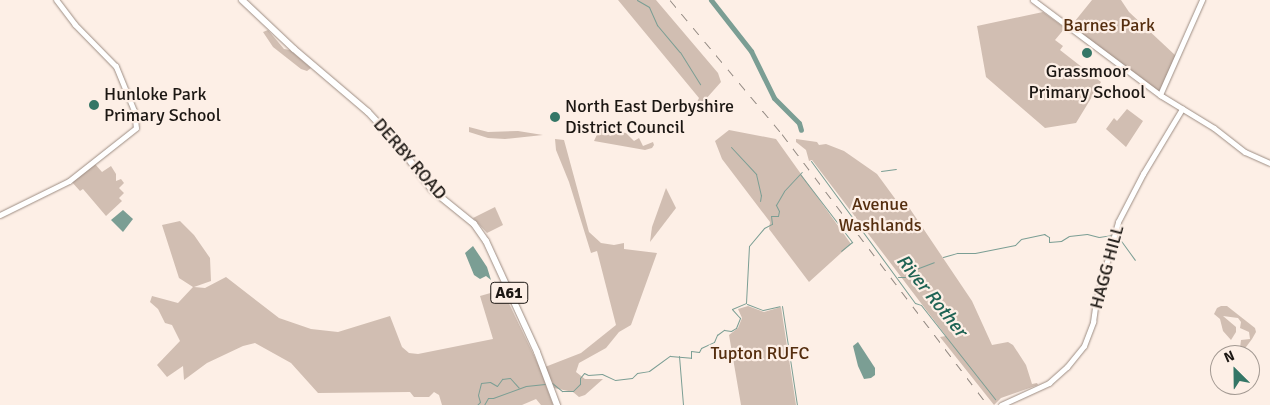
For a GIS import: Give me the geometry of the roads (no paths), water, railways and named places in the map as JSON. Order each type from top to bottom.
[{"type":"highway","name":"DERBY ROAD","points":[[242,0],[301,55],[368,112],[395,141],[432,190],[474,224],[486,241],[557,405]]},
{"type":"main road","points":[[1033,0],[1160,95],[1214,128],[1236,146],[1270,163]]},
{"type":"street","points":[[0,215],[69,181],[133,131],[136,122],[116,67],[80,30],[56,0]]},
{"type":"street","points":[[1160,95],[1202,0]]},
{"type":"street","name":"HAGG HILL","points":[[1001,405],[1049,383],[1067,367],[1084,346],[1093,322],[1096,301],[1118,222],[1143,174],[1182,109]]},
{"type":"water","points":[[123,210],[133,219],[123,232],[111,220]]},
{"type":"water","points":[[473,246],[487,267],[491,280],[486,276],[480,279],[474,275],[465,253]]},
{"type":"water","points":[[858,342],[875,368],[875,375],[871,378],[864,379],[858,366],[853,346]]},
{"type":"waterway","points":[[637,0],[649,7],[657,25],[680,52],[700,84]]},
{"type":"waterway","name":"River Rother","points":[[711,0],[751,51],[774,98],[799,123],[801,130]]},
{"type":"waterway","points":[[731,147],[756,174],[761,195],[760,201]]},
{"type":"waterway","name":"River Rother","points":[[811,161],[915,303],[921,305],[995,399]]},
{"type":"waterway","points":[[881,171],[896,169]]},
{"type":"waterway","points":[[552,383],[562,391],[573,391],[580,384],[580,378],[584,373],[588,375],[602,374],[615,380],[632,378],[637,373],[649,371],[670,356],[691,358],[691,351],[699,352],[701,348],[714,342],[717,335],[724,330],[731,331],[736,328],[740,318],[732,309],[746,303],[749,246],[764,228],[772,224],[771,216],[778,216],[779,211],[776,205],[784,191],[802,172]]},
{"type":"waterway","points":[[800,174],[852,242],[841,251]]},
{"type":"waterway","points":[[943,257],[957,253],[975,253],[1015,245],[1021,239],[1044,234],[1049,237],[1049,242],[1061,241],[1069,236],[1087,234],[1099,237],[1111,235]]},
{"type":"waterway","points":[[1119,238],[1135,260]]},
{"type":"waterway","points":[[916,269],[934,262]]},
{"type":"waterway","points":[[898,277],[905,277]]},
{"type":"waterway","points":[[747,304],[763,310],[780,306]]},
{"type":"waterway","points":[[782,306],[797,405]]},
{"type":"waterway","points":[[679,356],[683,405]]},
{"type":"waterway","points":[[477,405],[480,402],[478,395],[481,383],[490,382],[497,386],[502,379],[510,378],[519,388]]},
{"type":"waterway","points":[[484,405],[488,398],[493,398],[526,386],[545,384]]},
{"type":"railway","points":[[670,0],[782,134],[988,405]]},
{"type":"place","name":"Grassmoor Primary School","points":[[1087,53]]},
{"type":"place","name":"Hunloke Park Primary School","points":[[94,105]]},
{"type":"place","name":"North East Derbyshire District Council","points":[[555,117]]},
{"type":"park label","name":"Barnes Park","points":[[1109,25]]},
{"type":"park label","name":"Avenue Washlands","points":[[880,215]]},
{"type":"park label","name":"Tupton RUFC","points":[[760,353]]}]
